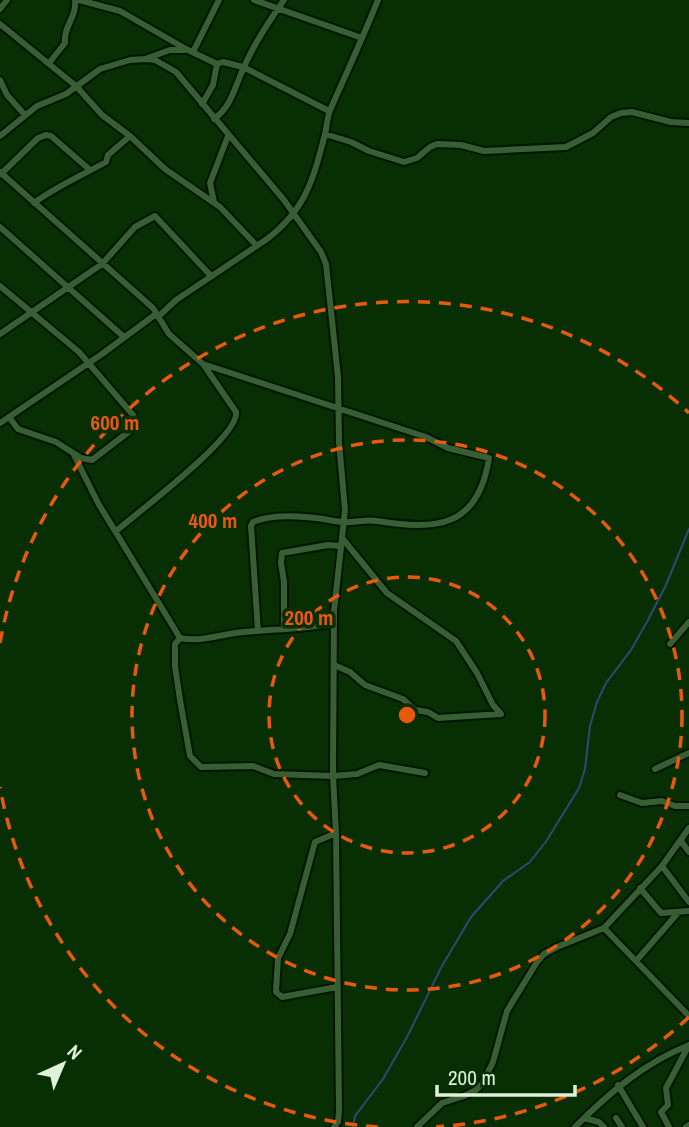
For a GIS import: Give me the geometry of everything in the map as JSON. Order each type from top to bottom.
[{"type":"street","points":[[0,9],[7,0]]},
{"type":"street","points":[[49,63],[65,43],[64,33],[76,11],[77,0],[120,11],[217,64],[223,62],[243,67],[329,111]]},
{"type":"street","points":[[190,51],[219,0]]},
{"type":"street","points":[[254,0],[362,37]]},
{"type":"street","points":[[214,119],[221,114],[234,93],[243,67],[284,0]]},
{"type":"street","points":[[0,423],[89,363],[156,313],[257,246],[281,228],[295,213],[310,187],[329,111],[378,0]]},
{"type":"street","points":[[0,24],[76,86],[102,115],[130,135],[165,169],[214,202],[257,246]]},
{"type":"street","points":[[0,136],[24,115],[46,101],[66,94],[100,69],[145,59],[170,50],[190,51]]},
{"type":"street","points":[[145,59],[155,60],[176,72],[295,213],[326,264],[338,377],[344,523],[334,622],[339,1111],[338,1122],[334,1127]]},
{"type":"street","points":[[202,104],[213,85],[217,64]]},
{"type":"street","points":[[0,80],[7,95],[24,115]]},
{"type":"street","points":[[325,134],[404,162],[417,158],[437,144],[468,146],[484,151],[566,146],[593,133],[611,117],[621,113],[632,112],[671,122],[689,123]]},
{"type":"street","points":[[220,126],[221,114]]},
{"type":"street","points":[[90,170],[51,136],[46,135],[38,138],[1,173],[156,313],[179,344],[203,364],[236,412],[235,424],[213,450],[116,531]]},
{"type":"street","points":[[34,203],[67,181],[77,179],[106,162],[108,155],[130,135]]},
{"type":"street","points":[[214,202],[210,183],[228,136]]},
{"type":"street","points":[[195,190],[210,183]]},
{"type":"street","points":[[0,334],[102,264],[135,227],[155,216],[211,276]]},
{"type":"street","points":[[0,227],[124,337]]},
{"type":"street","points":[[0,286],[89,363],[136,422],[135,427],[92,460],[81,458],[56,442],[18,429],[9,417]]},
{"type":"street","points":[[203,364],[426,437],[449,448],[488,457],[490,460],[472,503],[448,522],[407,526],[366,520],[344,523],[301,517],[253,522],[251,526],[258,631]]},
{"type":"street","points":[[74,454],[82,475],[180,638]]},
{"type":"street","points":[[284,629],[281,555],[341,542],[351,549],[387,593],[456,641],[501,714],[438,718],[428,712],[415,710],[403,699],[365,685],[350,672],[334,665]]},
{"type":"street","points":[[340,555],[351,549]]},
{"type":"street","points":[[180,638],[210,638],[258,631],[303,629],[334,622]]},
{"type":"street","points":[[670,644],[689,622]]},
{"type":"street","points":[[180,638],[175,644],[175,666],[188,748],[194,762],[205,768],[253,766],[274,774],[334,776],[357,774],[379,765],[425,773]]},
{"type":"street","points":[[654,769],[689,753]]},
{"type":"street","points":[[620,795],[642,803],[662,801],[675,806],[689,806]]},
{"type":"street","points":[[417,1127],[442,1103],[464,1096],[482,1084],[493,1062],[507,1011],[544,954],[604,928],[662,866],[689,828]]},
{"type":"street","points":[[337,833],[315,842],[290,934],[278,958],[275,977],[276,992],[282,997],[337,987]]},
{"type":"street","points":[[681,841],[689,852]]},
{"type":"street","points":[[662,866],[689,902]]},
{"type":"street","points":[[640,888],[661,913],[677,914],[689,911]]},
{"type":"street","points":[[636,961],[677,914]]},
{"type":"street","points":[[604,928],[687,1010]]},
{"type":"street","points":[[575,1127],[618,1086],[669,1054],[689,1045]]},
{"type":"street","points":[[669,1127],[661,1112],[668,1105],[666,1088],[689,1045]]},
{"type":"street","points":[[618,1086],[642,1127]]},
{"type":"street","points":[[584,1118],[599,1122],[604,1127]]},
{"type":"street","points":[[616,1118],[622,1127]]},
{"type":"waterway","points":[[353,1127],[355,1116],[383,1079],[471,917],[503,881],[530,862],[579,788],[597,702],[606,683],[631,650],[648,620],[689,529]]}]
